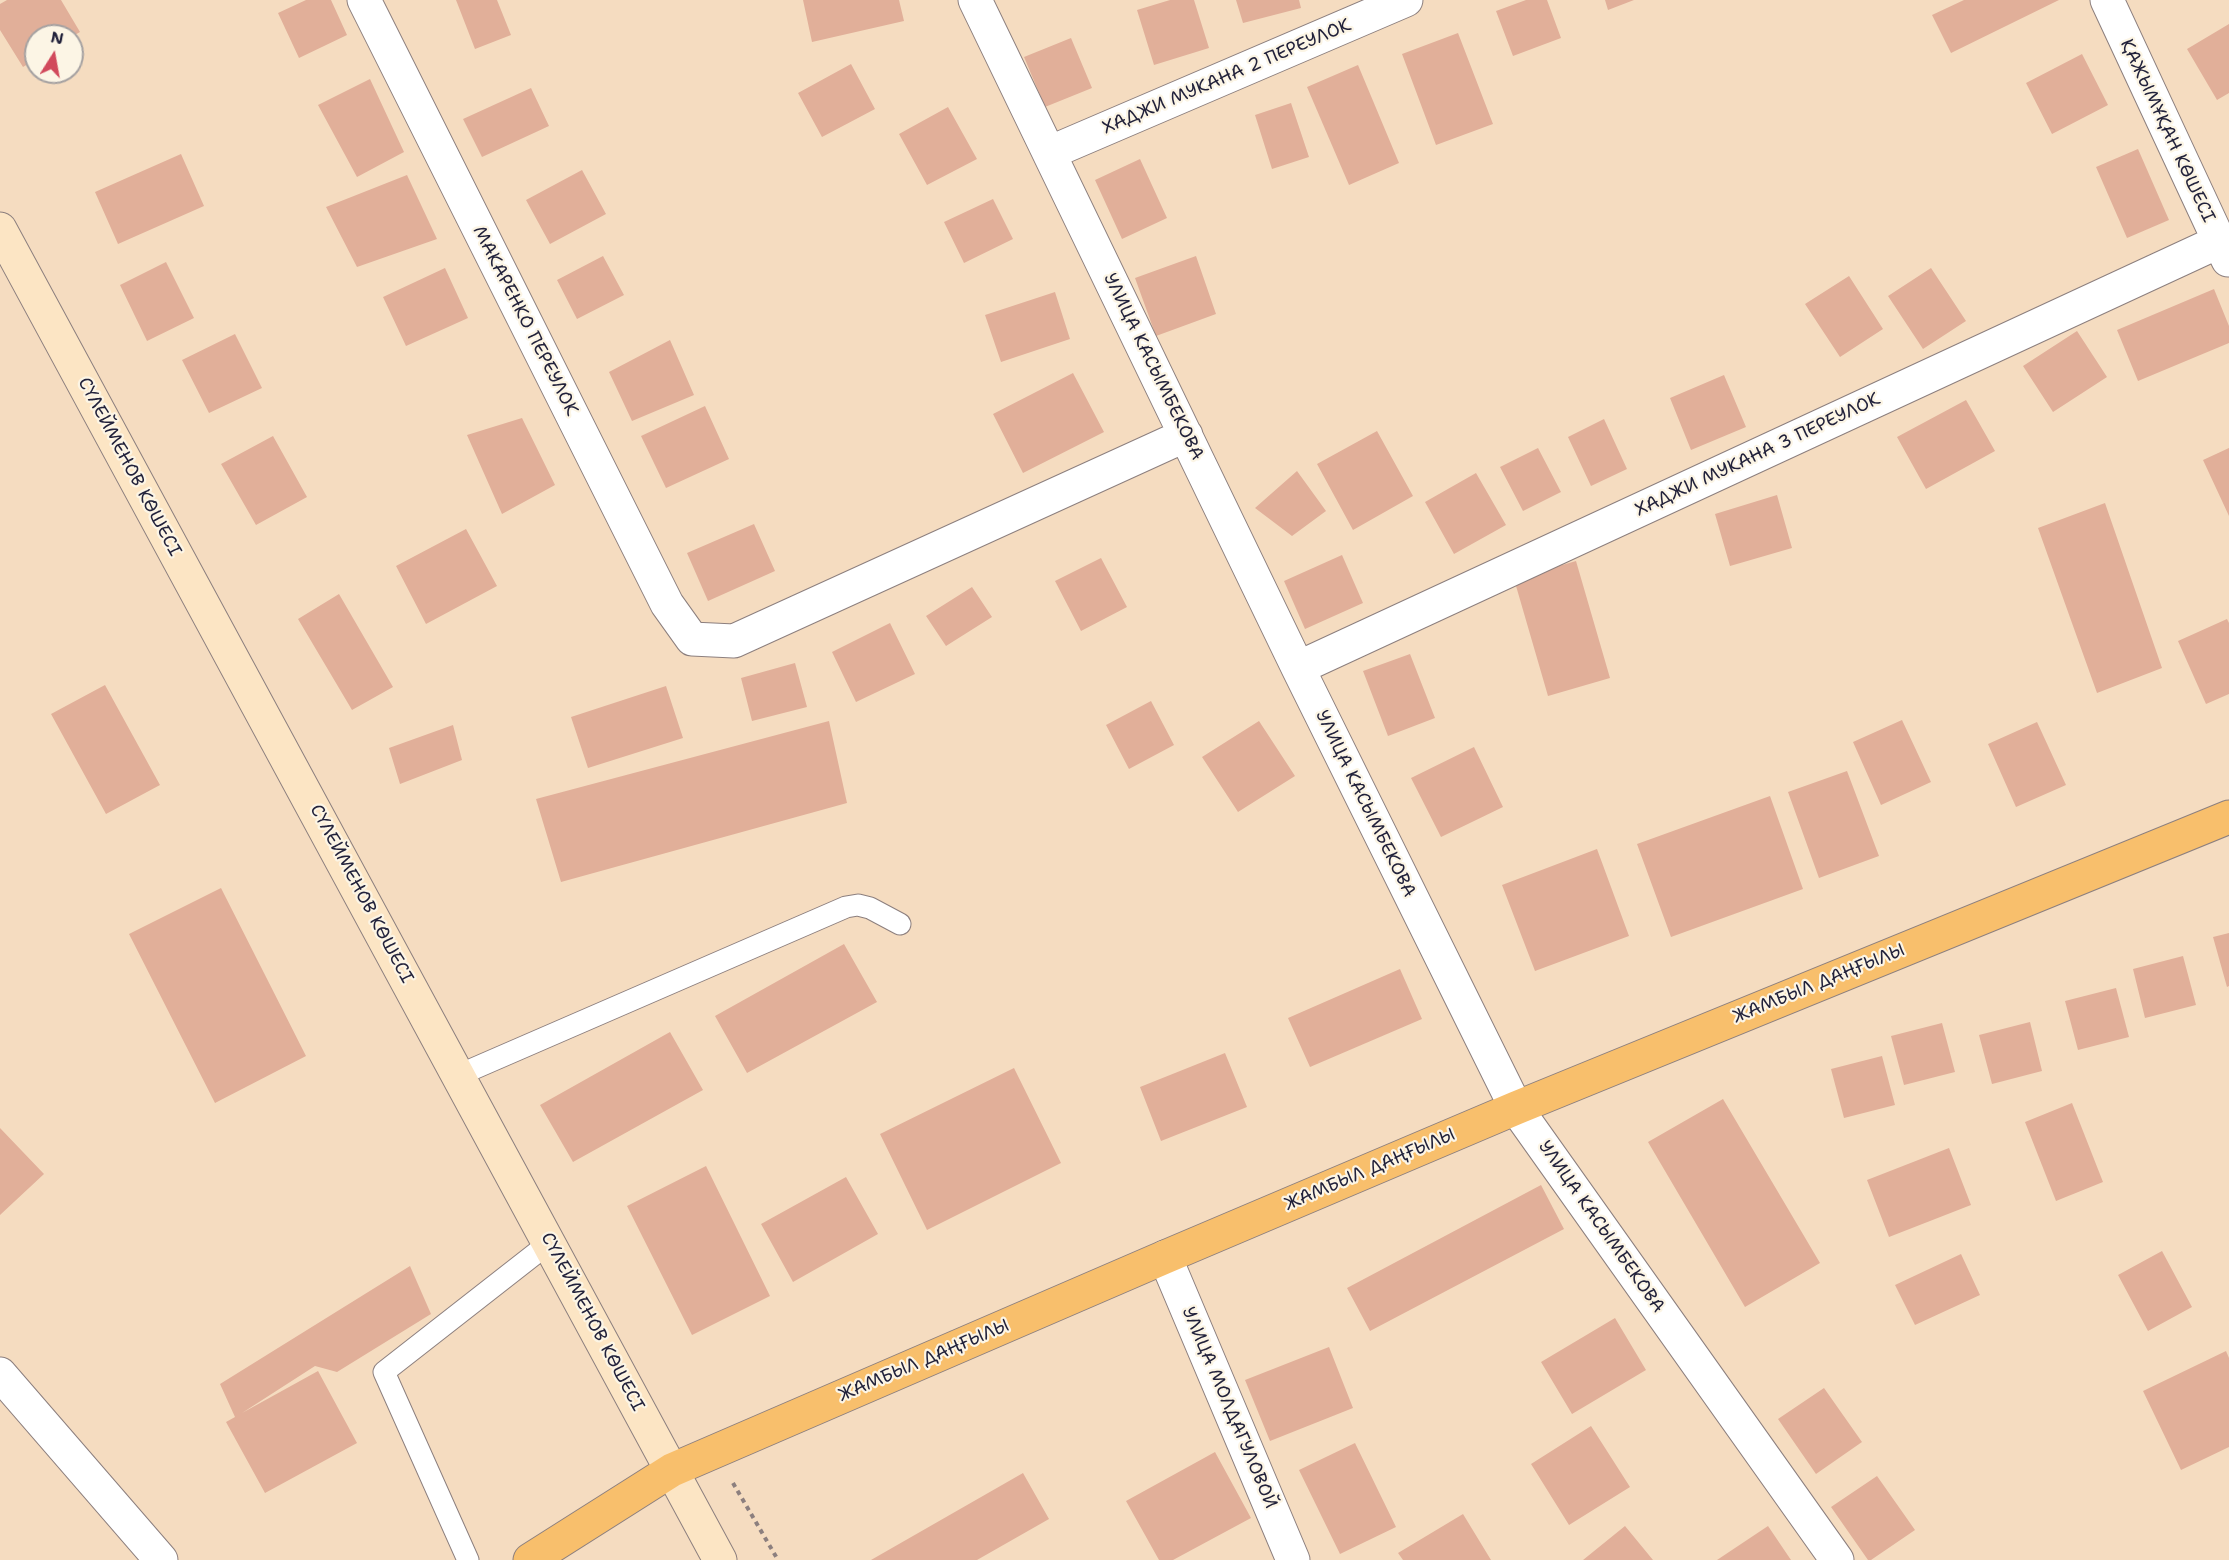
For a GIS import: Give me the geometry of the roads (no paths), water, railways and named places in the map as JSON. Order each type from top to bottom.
[{"type":"main road","name":"СҮЛЕЙМЕНОВ КӨШЕСІ","points":[[0,229],[720,1560]]},
{"type":"main road","name":"ЖАМБЫЛ ДАҢҒЫЛЫ","points":[[530,1560],[672,1470],[1516,1108],[2229,817]]},
{"type":"street","name":"МАКАРЕНКО ПЕРЕУЛОК","points":[[364,0],[667,604],[692,639],[734,641],[1186,435]]},
{"type":"street","name":"УЛИЦА КАСЫМБЕКОВА","points":[[975,0],[1298,668],[1516,1108],[1837,1560]]},
{"type":"street","name":"ХАДЖИ МУКАНА 2 ПЕРЕУЛОК","points":[[1048,153],[1406,0]]},
{"type":"street","name":"ҚАЖЫМҰҚАН КӨШЕСІ","points":[[2107,0],[2224,252]]},
{"type":"street","name":"ХАДЖИ МУКАНА 3 ПЕРЕУЛОК","points":[[1298,668],[2224,252]]},
{"type":"street","name":"УЛИЦА МОЛДАГУЛОВОЙ","points":[[1165,1257],[1293,1560]]},
{"type":"street","points":[[0,1374],[161,1560]]},
{"type":"lane","points":[[459,1075],[846,907],[858,905],[870,908],[900,924]]},
{"type":"lane","points":[[468,1560],[384,1372],[549,1243]]}]
